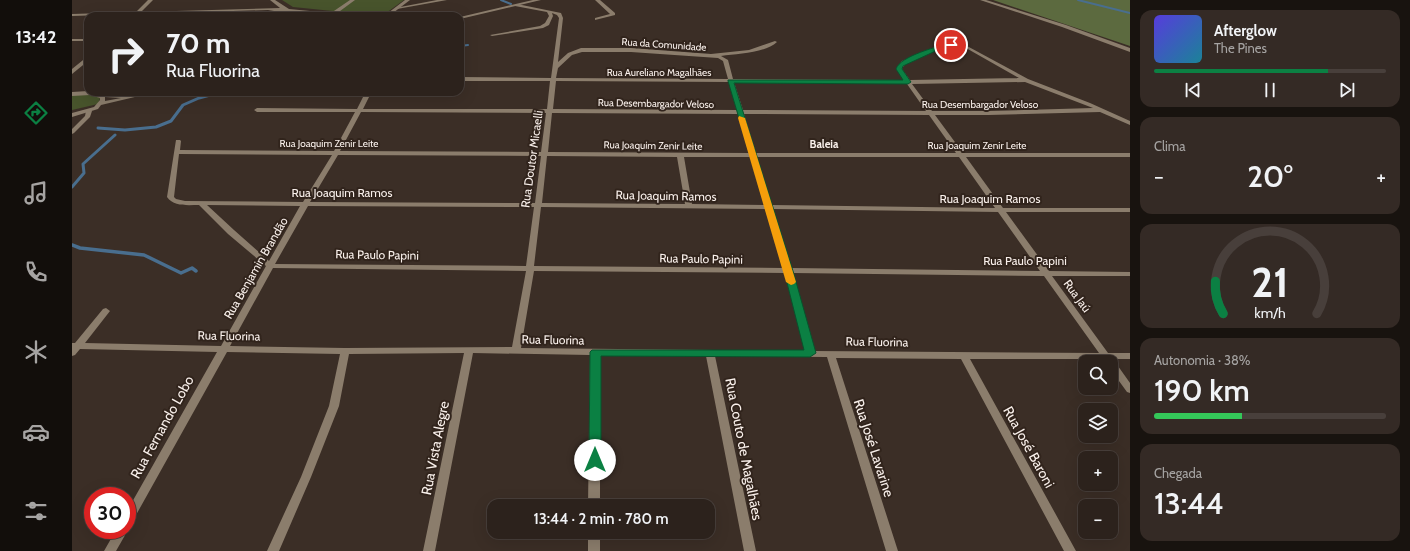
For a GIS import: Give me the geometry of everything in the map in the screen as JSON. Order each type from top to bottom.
[{"type":"street","points":[[138,12],[151,0]]},
{"type":"street","points":[[272,0],[287,10]]},
{"type":"street","points":[[335,12],[353,0]]},
{"type":"street","points":[[391,12],[408,0]]},
{"type":"street","points":[[397,8],[445,0]]},
{"type":"street","points":[[464,17],[539,0]]},
{"type":"street","points":[[597,0],[612,14],[597,19]]},
{"type":"street","points":[[982,0],[1064,26],[1130,50]]},
{"type":"street","points":[[492,35],[541,27],[550,20],[551,16],[549,11],[517,5]]},
{"type":"street","points":[[196,12],[257,9],[305,12]]},
{"type":"street","points":[[257,9],[264,12]]},
{"type":"street","points":[[279,12],[287,10]]},
{"type":"street","name":"Rua Doutor Micaelli","points":[[516,351],[530,269],[537,206],[551,111],[561,18],[559,14],[549,11]]},
{"type":"street","points":[[72,15],[84,15]]},
{"type":"street","points":[[72,40],[84,40]]},
{"type":"street","name":"Rua da Comunidade","points":[[555,67],[570,54],[581,50],[630,50],[711,56],[750,51],[775,42]]},
{"type":"street","name":"Rua Jaú","points":[[1026,80],[976,51],[967,47],[951,45],[939,47],[904,62],[899,69],[963,155],[1105,355]]},
{"type":"street","points":[[711,56],[719,57],[725,60],[752,156],[788,271],[810,353]]},
{"type":"street","points":[[72,72],[74,68],[84,61]]},
{"type":"street","points":[[74,68],[84,67]]},
{"type":"street","name":"Rua Aureliano Magalhães","points":[[464,79],[731,81],[910,85],[1026,80]]},
{"type":"street","points":[[1026,80],[1102,110],[1130,123]]},
{"type":"street","points":[[72,93],[84,93]]},
{"type":"street","points":[[100,96],[103,100],[100,104]]},
{"type":"street","points":[[72,115],[89,111],[100,104],[135,96]]},
{"type":"street","name":"Rua Benjamin Brandão","points":[[224,348],[305,204],[336,153],[367,96]]},
{"type":"street","name":"Rua Desembargador Veloso","points":[[257,110],[1040,113],[1102,110]]},
{"type":"street","points":[[73,127],[88,116],[89,111]]},
{"type":"street","points":[[176,152],[178,141]]},
{"type":"street","name":"Rua Joaquim Zenir Leite","points":[[176,152],[680,156],[1130,155]]},
{"type":"street","name":"Rua Joaquim Ramos","points":[[176,152],[170,197],[177,202],[202,204],[1130,210]]},
{"type":"street","points":[[680,156],[689,206]]},
{"type":"street","points":[[202,204],[231,232],[271,266]]},
{"type":"street","name":"Rua Paulo Papini","points":[[271,266],[1130,274]]},
{"type":"street","points":[[72,353],[75,346],[106,311]]},
{"type":"street","name":"Rua Fluorina","points":[[75,346],[345,351],[469,350],[810,353],[1078,359]]},
{"type":"street","name":"Rua Fernando Lobo","points":[[136,504],[224,348]]},
{"type":"street","name":"Rua Vista Alegre","points":[[429,551],[469,350]]},
{"type":"street","points":[[273,551],[306,477],[334,406],[345,351]]},
{"type":"street","points":[[594,499],[595,352]]},
{"type":"street","name":"Rua Couto de Magalhães","points":[[710,353],[750,551]]},
{"type":"street","name":"Rua José Lavarine","points":[[830,354],[892,551]]},
{"type":"street","name":"Rua José Baroni","points":[[964,356],[1070,551]]},
{"type":"street","name":"Rua Fluorina","points":[[1118,358],[1130,356]]},
{"type":"street","name":"Rua Jaú","points":[[1118,373],[1130,390]]},
{"type":"street","points":[[110,551],[117,539]]},
{"type":"street","points":[[594,539],[594,551]]},
{"type":"green space","points":[[282,0],[404,0],[388,12],[342,12],[293,7]]},
{"type":"green space","points":[[993,0],[1130,0],[1130,46]]},
{"type":"green space","points":[[84,94],[84,96],[96,96],[100,98],[98,104],[72,110],[72,95]]},
{"type":"waterway","points":[[501,0],[511,4]]},
{"type":"waterway","points":[[1078,0],[1130,13]]},
{"type":"waterway","points":[[464,46],[468,45]]},
{"type":"waterway","points":[[98,128],[125,130],[156,127],[171,121],[183,105],[206,96]]},
{"type":"waterway","points":[[72,187],[84,173],[83,164],[115,135]]},
{"type":"waterway","points":[[72,245],[80,248],[144,255],[181,273],[192,268],[196,271]]},
{"type":"slow traffic","points":[[741,118],[791,282]]},
{"type":"district","name":"Baleia","points":[[824,144]]},
{"type":"route","points":[[595,460],[595,352],[810,353],[788,271],[752,156],[731,81],[908,82],[901,74],[899,69],[904,62],[944,45],[951,45]]}]
